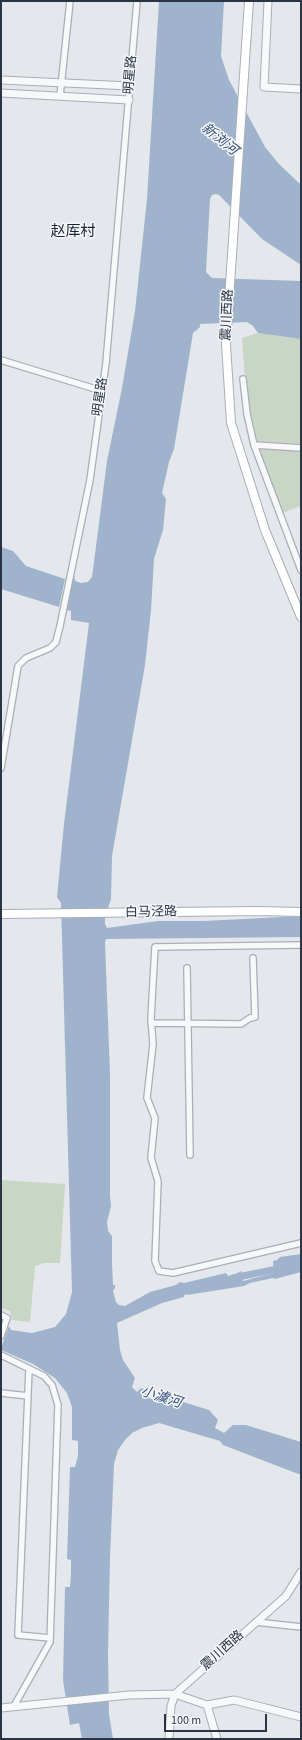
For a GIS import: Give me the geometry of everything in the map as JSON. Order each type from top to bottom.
[{"type":"main road","name":"震川西路","points":[[249,1],[226,344],[231,423],[265,530],[301,617]]},
{"type":"main road","name":"白马泾路","points":[[1,914],[258,911],[301,912]]},
{"type":"street","points":[[60,96],[70,1]]},
{"type":"street","name":"明星路","points":[[1,768],[18,666],[26,658],[50,648],[56,642],[90,480],[106,363],[138,1]]},
{"type":"street","points":[[268,1],[264,87],[301,89]]},
{"type":"street","points":[[1,80],[130,86]]},
{"type":"street","points":[[1,92],[129,100]]},
{"type":"street","points":[[1,360],[102,391]]},
{"type":"street","points":[[243,379],[247,414],[254,445],[301,570]]},
{"type":"street","points":[[254,445],[301,448]]},
{"type":"street","points":[[301,945],[155,947],[151,1023],[153,1044],[147,1098],[155,1118],[151,1158],[158,1181],[155,1261],[159,1271],[173,1273],[301,1243]]},
{"type":"street","points":[[151,1023],[241,1024],[250,1018],[255,1017],[253,958]]},
{"type":"street","points":[[187,968],[190,1155]]},
{"type":"street","points":[[1,1315],[7,1318],[1,1336]]},
{"type":"street","points":[[1,1355],[44,1376],[52,1385],[58,1405],[50,1642],[14,1706]]},
{"type":"street","points":[[29,1369],[18,1635],[50,1638]]},
{"type":"street","points":[[1,1394],[28,1396]]},
{"type":"street","name":"震川西路","points":[[175,1694],[286,1596],[301,1572]]},
{"type":"street","points":[[256,1622],[301,1627]]},
{"type":"street","points":[[169,1739],[171,1706],[175,1694]]},
{"type":"street","points":[[1,1708],[42,1702],[129,1695],[175,1694],[207,1705],[234,1700],[301,1717]]},
{"type":"street","points":[[207,1705],[217,1739]]},
{"type":"green space","points":[[258,333],[301,339],[301,444],[256,441],[245,379],[242,338]]},
{"type":"green space","points":[[258,449],[301,451],[301,506],[282,513]]},
{"type":"green space","points":[[1,1180],[65,1184],[60,1263],[44,1263],[35,1266],[30,1322],[12,1320],[10,1311],[1,1308]]},
{"type":"water","points":[[159,1],[224,1],[221,56],[229,80],[265,147],[278,163],[301,185],[301,265],[262,239],[219,195],[216,194],[212,195],[210,199],[206,272],[212,278],[301,281],[301,339],[258,333],[253,326],[247,322],[200,324],[200,327],[193,333],[174,449],[169,462],[162,493],[166,499],[163,530],[154,559],[151,610],[145,665],[112,856],[111,899],[105,917],[105,924],[107,928],[158,921],[204,921],[301,916],[301,937],[106,939],[110,1074],[111,1206],[107,1222],[108,1231],[112,1236],[113,1285],[115,1285],[113,1291],[116,1302],[119,1305],[125,1306],[150,1292],[176,1285],[180,1282],[184,1283],[226,1273],[228,1276],[241,1271],[243,1281],[274,1273],[273,1261],[280,1257],[301,1254],[301,1272],[275,1279],[273,1278],[250,1283],[244,1286],[187,1295],[185,1294],[184,1297],[162,1303],[117,1323],[120,1350],[123,1360],[135,1378],[132,1387],[137,1392],[141,1388],[146,1390],[146,1397],[157,1401],[161,1395],[209,1410],[218,1420],[215,1428],[224,1433],[233,1425],[246,1425],[301,1442],[301,1475],[223,1445],[220,1441],[159,1423],[142,1428],[132,1433],[125,1440],[118,1450],[114,1464],[110,1557],[108,1653],[109,1714],[113,1739],[82,1739],[79,1723],[70,1725],[63,1680],[65,1587],[70,1587],[71,1575],[71,1560],[67,1559],[70,1467],[75,1467],[78,1456],[78,1441],[72,1440],[72,1407],[67,1393],[55,1378],[33,1364],[1,1350],[1,1348],[9,1326],[11,1330],[32,1333],[55,1327],[66,1314],[72,1292],[61,903],[57,897],[64,824],[89,623],[71,620],[71,611],[68,610],[66,613],[74,574],[75,581],[81,583],[88,582],[92,577],[107,461],[122,388],[135,311],[147,199]]},
{"type":"water","points":[[1,547],[13,551],[26,566],[65,579],[59,607],[1,589]]},
{"type":"waterway","points":[[233,1278],[282,1268]]},
{"type":"district","name":"赵厍村","points":[[73,233]]},
{"type":"water label","name":"新浏河","points":[[219,140]]},
{"type":"water label","name":"小澞河","points":[[161,1398]]}]
